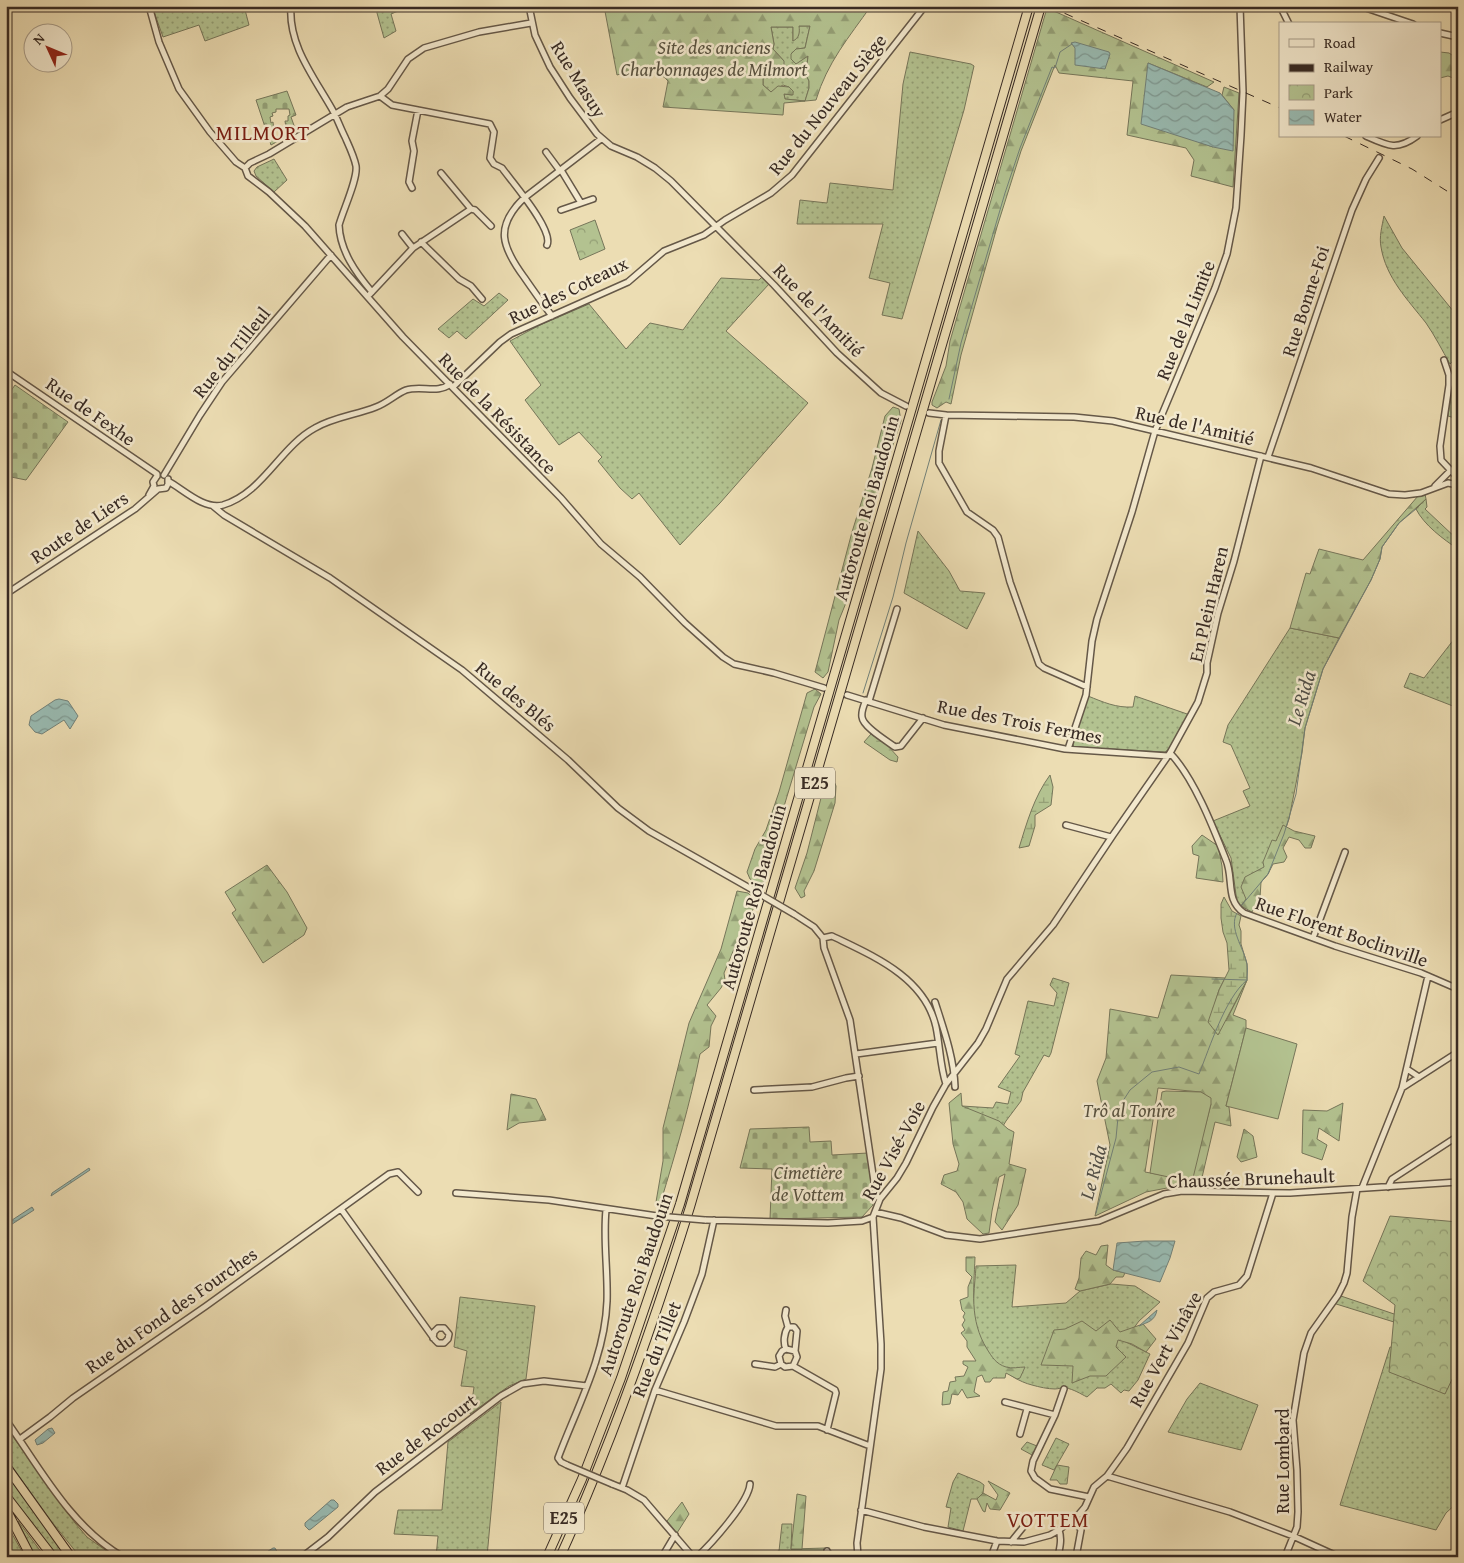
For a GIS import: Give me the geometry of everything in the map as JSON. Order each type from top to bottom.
[{"type":"highway","name":"Autoroute Roi Baudouin","points":[[547,1557],[582,1479],[621,1378],[680,1204],[1029,6]]},
{"type":"highway","name":"Autoroute Roi Baudouin","points":[[560,1557],[576,1524],[632,1382],[662,1297],[1041,6]]},
{"type":"highway","points":[[6,1466],[71,1557]]},
{"type":"highway","points":[[6,1496],[54,1557]]},
{"type":"highway","points":[[6,1509],[31,1557]]},
{"type":"street","name":"Rue de la Résistance","points":[[148,6],[159,42],[179,89],[210,132],[236,162],[245,168],[248,176],[269,192],[305,226],[370,295],[403,337],[561,498],[613,555],[640,577],[685,623],[723,656],[741,667],[774,673],[824,688]]},
{"type":"street","points":[[291,6],[293,28],[306,68],[334,115],[356,166],[340,225],[341,239],[352,267],[370,295],[413,248],[471,209]]},
{"type":"street","name":"Rue Masuy","points":[[529,6],[531,23],[550,67],[570,98],[601,139],[655,168],[717,226]]},
{"type":"street","name":"Rue du Nouveau Siège","points":[[717,226],[771,193],[792,175],[925,6]]},
{"type":"street","name":"Rue de la Limite","points":[[1068,749],[1087,687],[1096,619],[1132,512],[1155,431],[1215,288],[1228,250],[1236,208],[1241,135],[1243,92],[1240,6]]},
{"type":"street","points":[[1280,6],[1288,22]]},
{"type":"street","points":[[1360,6],[1407,22]]},
{"type":"street","points":[[245,168],[250,163],[269,154],[347,107],[380,96],[388,89],[408,59],[424,48],[479,32],[531,23]]},
{"type":"street","points":[[1442,33],[1458,37]]},
{"type":"street","points":[[380,96],[389,104],[490,124],[494,132],[489,156],[494,164],[502,168],[543,225],[548,239],[547,245]]},
{"type":"street","points":[[412,188],[410,182],[414,151],[412,141],[418,110]]},
{"type":"street","points":[[1442,119],[1458,112]]},
{"type":"street","points":[[1370,138],[1386,145],[1398,146],[1408,143],[1414,138]]},
{"type":"street","points":[[552,316],[510,258],[504,243],[505,227],[509,216],[524,198],[601,139]]},
{"type":"street","points":[[546,152],[580,203]]},
{"type":"street","name":"Rue Bonne-Foi","points":[[1268,458],[1352,210],[1366,179],[1379,158]]},
{"type":"street","points":[[441,173],[471,209],[475,210],[491,226]]},
{"type":"street","points":[[561,210],[593,199]]},
{"type":"street","name":"Rue de l'Amitié","points":[[717,226],[837,353],[881,393],[906,406]]},
{"type":"street","name":"Rue des Coteaux","points":[[452,386],[511,334],[628,282],[664,251],[695,240],[717,226]]},
{"type":"street","points":[[402,234],[413,248]]},
{"type":"street","points":[[421,242],[459,279],[471,286],[482,299]]},
{"type":"street","name":"Rue du Tilleul","points":[[164,475],[222,382],[331,255]]},
{"type":"street","points":[[1444,360],[1449,375],[1449,385],[1440,446],[1441,460],[1458,478]]},
{"type":"street","name":"Rue de Fexhe","points":[[6,371],[157,474],[157,476]]},
{"type":"street","points":[[213,506],[222,505],[252,489],[314,428],[330,421],[377,407],[406,390],[419,388],[437,389],[452,386]]},
{"type":"street","name":"Rue de l'Amitié","points":[[929,413],[1082,418],[1113,421],[1327,473],[1389,494],[1421,493],[1448,483],[1458,485]]},
{"type":"street","points":[[946,415],[938,456],[939,463],[967,512],[993,530],[998,537],[1010,582],[1039,664],[1087,687]]},
{"type":"street","name":"En Plein Haren","points":[[1111,837],[1169,755],[1198,702],[1207,673],[1218,612],[1234,561],[1261,456]]},
{"type":"street","points":[[1434,487],[1451,470]]},
{"type":"street","points":[[157,476],[164,475],[170,483]]},
{"type":"street","name":"Route de Liers","points":[[156,487],[154,479],[157,476]]},
{"type":"street","name":"Route de Liers","points":[[156,487],[166,488],[170,483]]},
{"type":"street","name":"Rue des Blés","points":[[170,483],[202,502],[213,506],[224,515],[330,578],[462,670],[568,760],[618,808],[649,831],[794,914],[814,927],[823,938]]},
{"type":"street","name":"Route de Liers","points":[[6,594],[135,509],[156,487]]},
{"type":"street","points":[[897,610],[861,715],[862,720],[895,747],[901,746],[924,718]]},
{"type":"street","name":"Rue des Trois Fermes","points":[[847,695],[944,725],[1068,749],[1169,755]]},
{"type":"street","name":"Rue Florent Boclinville","points":[[1169,755],[1184,769],[1198,797],[1227,862],[1231,898],[1238,909],[1244,913],[1313,938],[1428,976],[1458,989]]},
{"type":"street","points":[[1066,825],[1111,837]]},
{"type":"street","name":"Rue Visé-Voie","points":[[858,1557],[857,1543],[861,1510],[881,1369],[874,1215],[880,1199],[902,1170],[946,1084],[978,1043],[986,1029],[1007,979],[1042,940],[1111,837]]},
{"type":"street","points":[[1313,938],[1318,930],[1345,852]]},
{"type":"street","points":[[880,1199],[876,1195],[850,1020],[824,948],[823,938],[832,936],[883,962],[903,976],[920,994],[936,1026],[946,1084]]},
{"type":"street","name":"Rue Lombard","points":[[1285,1557],[1297,1527],[1297,1470],[1293,1420],[1304,1353],[1311,1334],[1344,1284],[1347,1273],[1352,1217],[1360,1189],[1402,1088],[1428,976]]},
{"type":"street","points":[[935,1002],[948,1041],[955,1087]]},
{"type":"street","points":[[856,1054],[938,1043]]},
{"type":"street","points":[[1402,1088],[1458,1052]]},
{"type":"street","points":[[1407,1069],[1419,1077]]},
{"type":"street","points":[[754,1090],[812,1087],[859,1076]]},
{"type":"street","points":[[1388,1187],[1392,1178],[1458,1136]]},
{"type":"street","name":"Rue du Fond des Fourches","points":[[20,1439],[50,1418],[73,1398],[206,1306],[389,1174],[398,1172],[418,1192]]},
{"type":"street","name":"Chaussée Brunehault","points":[[456,1193],[549,1200],[606,1210],[705,1220],[828,1223],[862,1221],[874,1215],[901,1218],[946,1236],[980,1240],[1099,1221],[1164,1194],[1182,1191],[1273,1193],[1458,1182]]},
{"type":"street","name":"Rue Vert Vinâve","points":[[861,1510],[924,1527],[1011,1542],[1024,1542],[1036,1539],[1059,1530],[1074,1519],[1085,1507],[1094,1487],[1107,1476],[1138,1430],[1188,1343],[1207,1298],[1214,1292],[1239,1285],[1247,1276],[1273,1193]]},
{"type":"street","points":[[341,1209],[434,1338]]},
{"type":"street","points":[[606,1210],[607,1302],[599,1349],[587,1386],[558,1458],[567,1465],[622,1488],[644,1500],[693,1557]]},
{"type":"street","name":"Rue du Tillet","points":[[622,1488],[655,1390],[702,1274],[714,1220]]},
{"type":"street","points":[[786,1310],[785,1316],[788,1328]]},
{"type":"street","points":[[786,1349],[784,1345],[785,1331],[788,1328],[794,1327],[797,1330],[794,1351],[797,1357],[793,1366]]},
{"type":"street","points":[[794,1351],[782,1350],[779,1356],[781,1364],[785,1367],[793,1366],[835,1390],[836,1394],[827,1430]]},
{"type":"street","points":[[755,1364],[775,1367],[781,1364]]},
{"type":"street","name":"Rue de Rocourt","points":[[302,1557],[328,1537],[375,1492],[501,1396],[522,1384],[544,1381],[587,1386]]},
{"type":"street","points":[[1064,1389],[1031,1470],[1032,1474],[1050,1489],[1089,1497]]},
{"type":"street","points":[[655,1390],[776,1426],[811,1425],[870,1446]]},
{"type":"street","points":[[1005,1402],[1055,1415]]},
{"type":"street","points":[[1020,1434],[1028,1409]]},
{"type":"street","points":[[6,1420],[72,1514],[88,1532],[122,1557]]},
{"type":"street","points":[[1107,1476],[1225,1510],[1293,1536],[1339,1557]]},
{"type":"street","points":[[697,1557],[738,1509],[750,1491],[750,1484]]},
{"type":"street","points":[[1074,1519],[1082,1530],[1076,1557]]},
{"type":"street","points":[[1011,1542],[1024,1526]]},
{"type":"street","points":[[1058,1557],[1061,1536],[1059,1530]]},
{"type":"street","points":[[662,1557],[675,1535]]},
{"type":"street","points":[[991,1557],[997,1541]]},
{"type":"green space","points":[[152,6],[244,6],[249,25],[205,41],[199,25],[163,37]]},
{"type":"green space","points":[[377,6],[410,6],[391,14],[396,31],[384,38]]},
{"type":"green space","name":"Site des anciens Charbonnages de Milmort","points":[[604,6],[871,6],[832,62],[816,100],[784,103],[783,115],[663,107],[668,81],[663,76],[644,70],[617,75]],"holes":[[[799,26],[810,26],[805,48],[796,49],[791,54],[791,59],[796,64],[808,56],[806,75],[809,81],[809,88],[805,101],[785,99],[784,94],[793,95],[793,91],[789,87],[778,86],[771,92],[763,85],[763,79],[775,70],[784,68],[784,61],[773,49],[771,27],[793,27],[793,41],[799,35]]]},
{"type":"green space","points":[[1047,8],[1214,82],[1207,87],[1148,63],[1182,136],[1213,147],[1234,110],[1222,95],[1224,87],[1239,93],[1233,187],[1191,176],[1194,160],[1186,148],[1127,135],[1133,81],[1059,73],[1055,65],[1021,151],[997,227],[961,355],[951,404],[946,402],[937,408],[932,405],[932,402],[946,366],[950,341]]},
{"type":"green space","points":[[799,26],[810,26],[805,48],[796,49],[808,55],[806,74],[809,88],[805,101],[785,99],[784,94],[792,95],[793,91],[789,87],[783,85],[771,92],[763,85],[763,79],[784,61],[773,49],[771,27],[793,27],[793,41]]},
{"type":"green space","points":[[910,52],[974,66],[964,110],[902,319],[882,315],[890,283],[869,278],[883,224],[797,224],[800,200],[827,203],[830,183],[893,190],[903,84]]},
{"type":"green space","points":[[1442,52],[1449,53],[1455,57],[1454,62],[1458,63],[1458,80],[1448,76],[1442,78]]},
{"type":"green space","points":[[287,91],[296,115],[291,117],[296,131],[271,145],[256,100]],"holes":[[[276,109],[289,109],[290,115],[288,116],[288,121],[285,121],[287,135],[283,135],[283,138],[275,140],[273,122],[271,123],[270,117],[273,116],[272,113],[276,112]]]},
{"type":"green space","points":[[274,159],[287,180],[274,192],[256,176],[254,171],[257,167]]},
{"type":"green space","points":[[1384,216],[1402,248],[1458,317],[1458,356],[1450,364],[1426,323],[1405,297],[1388,269],[1380,243]]},
{"type":"green space","points":[[595,220],[605,249],[580,260],[570,230]]},
{"type":"green space","points":[[762,277],[769,284],[726,331],[808,403],[720,503],[680,545],[639,493],[632,499],[620,488],[598,461],[602,457],[579,432],[559,445],[525,400],[541,385],[510,341],[540,325],[589,304],[626,349],[650,323],[683,330],[721,278],[759,280]]},
{"type":"green space","points":[[499,293],[508,300],[466,339],[457,331],[449,338],[438,329],[473,299],[484,306]]},
{"type":"green space","points":[[1451,376],[1456,376],[1458,379],[1458,419],[1448,416]]},
{"type":"green space","points":[[15,385],[68,422],[26,480],[6,476],[6,398]]},
{"type":"green space","points":[[893,407],[899,409],[901,421],[881,480],[850,593],[839,620],[828,672],[823,678],[815,672],[885,416]]},
{"type":"green space","points":[[1425,494],[1426,499],[1399,523],[1382,547],[1380,559],[1371,580],[1339,638],[1290,628],[1306,573],[1310,574],[1319,549],[1363,560],[1418,496]]},
{"type":"green space","points":[[1426,499],[1427,507],[1425,509],[1458,540],[1458,549],[1434,531],[1419,515],[1416,509]]},
{"type":"green space","points":[[918,531],[949,571],[960,591],[985,593],[967,629],[904,593]]},
{"type":"green space","points":[[1290,628],[1339,638],[1323,669],[1305,728],[1289,819],[1284,834],[1268,874],[1241,906],[1237,902],[1231,858],[1213,821],[1250,806],[1243,791],[1250,788],[1231,745],[1223,742],[1228,725]]},
{"type":"green space","points":[[1458,634],[1458,708],[1404,687],[1410,673],[1424,678]]},
{"type":"green space","points":[[815,689],[821,694],[814,707],[782,813],[762,862],[764,882],[757,884],[750,879],[747,872],[755,849],[766,830],[779,792],[807,693]]},
{"type":"green space","points":[[1088,696],[1121,707],[1133,707],[1135,696],[1190,715],[1170,748],[1165,752],[1075,747],[1073,740]]},
{"type":"green space","points":[[871,734],[888,746],[898,757],[897,762],[890,760],[864,742]]},
{"type":"green space","points":[[1050,775],[1053,787],[1051,805],[1035,815],[1035,826],[1029,846],[1019,848],[1035,801]]},
{"type":"green space","points":[[833,779],[836,786],[835,803],[814,871],[804,891],[805,896],[801,898],[795,888],[807,853],[826,781]]},
{"type":"green space","points":[[1283,825],[1294,831],[1315,836],[1311,848],[1305,848],[1299,840],[1289,837],[1283,848],[1287,857],[1284,862],[1273,864],[1261,882],[1260,898],[1252,912],[1241,906],[1246,899],[1241,887],[1245,877],[1264,867],[1263,862],[1272,840],[1276,841]]},
{"type":"green space","points":[[1202,835],[1218,846],[1223,882],[1196,878],[1199,856],[1193,854],[1192,846]]},
{"type":"green space","points":[[267,865],[287,892],[307,928],[304,935],[263,963],[232,913],[236,910],[225,892]]},
{"type":"green space","points":[[737,891],[748,893],[756,900],[747,927],[739,937],[724,973],[725,980],[707,1005],[716,1016],[711,1026],[709,1047],[700,1054],[687,1110],[661,1201],[656,1202],[663,1161],[663,1128],[689,1023],[721,949]]},
{"type":"green space","points":[[1224,897],[1232,911],[1241,916],[1239,925],[1241,944],[1247,964],[1247,980],[1218,1035],[1208,1022],[1219,990],[1229,970],[1227,943],[1221,918],[1221,904]]},
{"type":"green space","name":"Trô al Tonîre","points":[[1171,975],[1225,978],[1215,1003],[1226,1021],[1247,980],[1233,1015],[1246,1020],[1246,1028],[1226,1106],[1229,1107],[1231,1126],[1215,1122],[1200,1186],[1167,1188],[1146,1192],[1095,1216],[1110,1145],[1097,1081],[1106,1058],[1110,1009],[1158,1018]],"holes":[[[1158,1088],[1201,1092],[1211,1104],[1205,1127],[1167,1176],[1145,1172]]]},
{"type":"green space","points":[[1053,978],[1069,983],[1051,1053],[1049,1057],[1044,1055],[1023,1092],[1021,1101],[1006,1121],[974,1175],[962,1106],[993,1108],[996,1102],[1008,1104],[1011,1092],[998,1087],[1020,1056],[1015,1054],[1028,1001],[1054,1006],[1057,993],[1050,985]]},
{"type":"green space","points":[[1246,1028],[1297,1044],[1278,1119],[1226,1106]]},
{"type":"green space","points":[[1162,1092],[1201,1092],[1211,1098],[1192,1182],[1150,1173]]},
{"type":"green space","points":[[961,1093],[962,1106],[999,1121],[1014,1132],[1009,1164],[1026,1169],[1018,1205],[1002,1230],[995,1222],[1005,1174],[999,1177],[989,1233],[983,1234],[967,1219],[963,1202],[956,1192],[941,1184],[944,1175],[957,1171],[959,1164],[953,1144],[949,1103]]},
{"type":"green space","points":[[511,1094],[536,1099],[546,1120],[519,1123],[507,1130]]},
{"type":"green space","points":[[1343,1103],[1339,1141],[1319,1128],[1317,1139],[1327,1145],[1322,1160],[1302,1153],[1303,1110],[1327,1111]]},
{"type":"green space","name":"Cimetière de Vottem","points":[[809,1127],[810,1142],[831,1141],[832,1155],[868,1153],[873,1205],[862,1217],[770,1219],[772,1169],[740,1168],[750,1129]]},
{"type":"green space","points":[[1244,1129],[1253,1136],[1257,1157],[1241,1162],[1237,1157]]},
{"type":"green space","points":[[1390,1216],[1458,1222],[1458,1367],[1445,1394],[1389,1372],[1395,1305],[1363,1281]]},
{"type":"green space","points":[[1108,1245],[1106,1265],[1113,1270],[1125,1273],[1123,1277],[1116,1277],[1110,1284],[1080,1291],[1075,1289],[1079,1278],[1081,1258],[1086,1251],[1096,1255],[1101,1246]]},
{"type":"green space","points":[[966,1257],[975,1257],[974,1305],[977,1327],[981,1338],[995,1360],[1003,1366],[1011,1368],[1025,1367],[1020,1378],[1017,1379],[1006,1373],[1005,1378],[993,1378],[990,1382],[985,1382],[982,1375],[977,1377],[974,1392],[980,1396],[967,1398],[962,1389],[958,1395],[952,1394],[950,1404],[942,1405],[943,1392],[948,1391],[950,1382],[956,1381],[955,1377],[964,1376],[968,1367],[963,1364],[963,1361],[976,1361],[967,1347],[967,1341],[961,1333],[965,1330],[962,1325],[965,1320],[963,1317],[965,1313],[962,1310],[960,1300],[968,1297],[968,1287],[972,1277],[966,1271]]},
{"type":"green space","points":[[1458,1258],[1458,1502],[1446,1513],[1436,1530],[1340,1505],[1390,1347],[1419,1352],[1426,1332],[1333,1303],[1338,1295],[1400,1316]]},
{"type":"green space","points":[[1016,1265],[1012,1307],[1066,1303],[1080,1291],[1111,1284],[1135,1286],[1160,1302],[1139,1321],[1124,1341],[1150,1354],[1138,1380],[1129,1391],[1124,1390],[1121,1393],[1111,1384],[1105,1388],[1097,1388],[1087,1397],[1069,1389],[1046,1388],[1023,1382],[997,1364],[984,1346],[976,1327],[974,1304],[976,1266]]},
{"type":"green space","points":[[460,1297],[535,1306],[526,1379],[509,1386],[470,1414],[474,1387],[461,1386],[467,1351],[454,1347]]},
{"type":"green space","points":[[1110,1320],[1120,1332],[1143,1324],[1156,1339],[1146,1352],[1132,1344],[1118,1340],[1116,1347],[1126,1357],[1106,1376],[1090,1376],[1072,1383],[1073,1366],[1041,1365],[1054,1330],[1065,1329],[1082,1321],[1096,1331]]},
{"type":"green space","points":[[1200,1383],[1258,1405],[1241,1450],[1168,1432],[1187,1399]]},
{"type":"green space","points":[[501,1402],[487,1557],[436,1557],[438,1536],[394,1534],[398,1510],[442,1510],[448,1442]]},
{"type":"green space","points":[[6,1427],[75,1523],[87,1537],[115,1557],[80,1557],[6,1458]]},
{"type":"green space","points":[[1056,1438],[1069,1444],[1054,1470],[1042,1465]]},
{"type":"green space","points":[[1027,1442],[1037,1446],[1032,1455],[1021,1449]]},
{"type":"green space","points":[[1057,1465],[1069,1467],[1067,1484],[1060,1484],[1057,1480],[1050,1480]]},
{"type":"green space","points":[[6,1472],[67,1557],[58,1557],[6,1490]]},
{"type":"green space","points":[[958,1473],[984,1485],[983,1493],[977,1499],[971,1499],[963,1531],[948,1527],[951,1508],[946,1507],[953,1482]]},
{"type":"green space","points":[[988,1481],[1010,1493],[1000,1510],[990,1509],[987,1503],[985,1512],[977,1499],[983,1493],[996,1500],[998,1495]]},
{"type":"green space","points":[[797,1494],[806,1496],[802,1549],[791,1549]]},
{"type":"green space","points":[[682,1502],[689,1514],[677,1533],[667,1521]]},
{"type":"green space","points":[[18,1521],[45,1557],[35,1557]]},
{"type":"green space","points":[[6,1523],[25,1557],[6,1557]]},
{"type":"green space","points":[[782,1524],[792,1524],[791,1549],[826,1548],[827,1551],[832,1551],[833,1557],[766,1557],[766,1554],[779,1551]]},
{"type":"water","points":[[1075,42],[1109,52],[1105,69],[1075,65],[1075,48],[1071,43]]},
{"type":"water","points":[[1148,63],[1220,93],[1234,110],[1233,151],[1213,147],[1141,124]]},
{"type":"water","points":[[59,699],[68,701],[78,716],[70,729],[64,720],[42,734],[35,732],[29,725],[31,716]]},
{"type":"water","points":[[89,1168],[90,1170],[51,1196],[52,1193]]},
{"type":"water","points":[[32,1207],[34,1210],[6,1228],[6,1224]]},
{"type":"water","points":[[1175,1241],[1160,1282],[1113,1270],[1117,1243]]},
{"type":"water","points":[[1157,1310],[1153,1319],[1139,1326]]},
{"type":"water","points":[[52,1428],[55,1433],[43,1443],[37,1445],[35,1440]]},
{"type":"water","points":[[331,1500],[338,1504],[338,1507],[309,1530],[305,1523]]},
{"type":"water","points":[[273,1548],[275,1548],[279,1555],[259,1557]]},
{"type":"waterway","points":[[949,399],[961,343],[1020,148],[1052,67],[1055,68],[1060,52],[1072,44]]},
{"type":"waterway","points":[[863,693],[893,597],[906,543],[941,420]]},
{"type":"waterway","name":"Le Rida","points":[[1241,906],[1268,874],[1284,834],[1296,794],[1305,728],[1323,669],[1371,580],[1380,559],[1382,547],[1399,523],[1416,509]]},
{"type":"waterway","name":"Le Rida","points":[[1096,1213],[1116,1138],[1119,1107],[1130,1090],[1152,1072],[1179,1067],[1199,1074],[1225,1011],[1239,988],[1247,980],[1247,964],[1235,932],[1234,925],[1237,913]]},
{"type":"waterway","points":[[1212,979],[1246,980]]},
{"type":"railway","points":[[1048,6],[1279,108]]},
{"type":"railway","points":[[1348,138],[1412,169],[1458,198]]},
{"type":"district","name":"MILMORT","points":[[263,133]]},
{"type":"district","name":"VOTTEM","points":[[1048,1520]]}]
